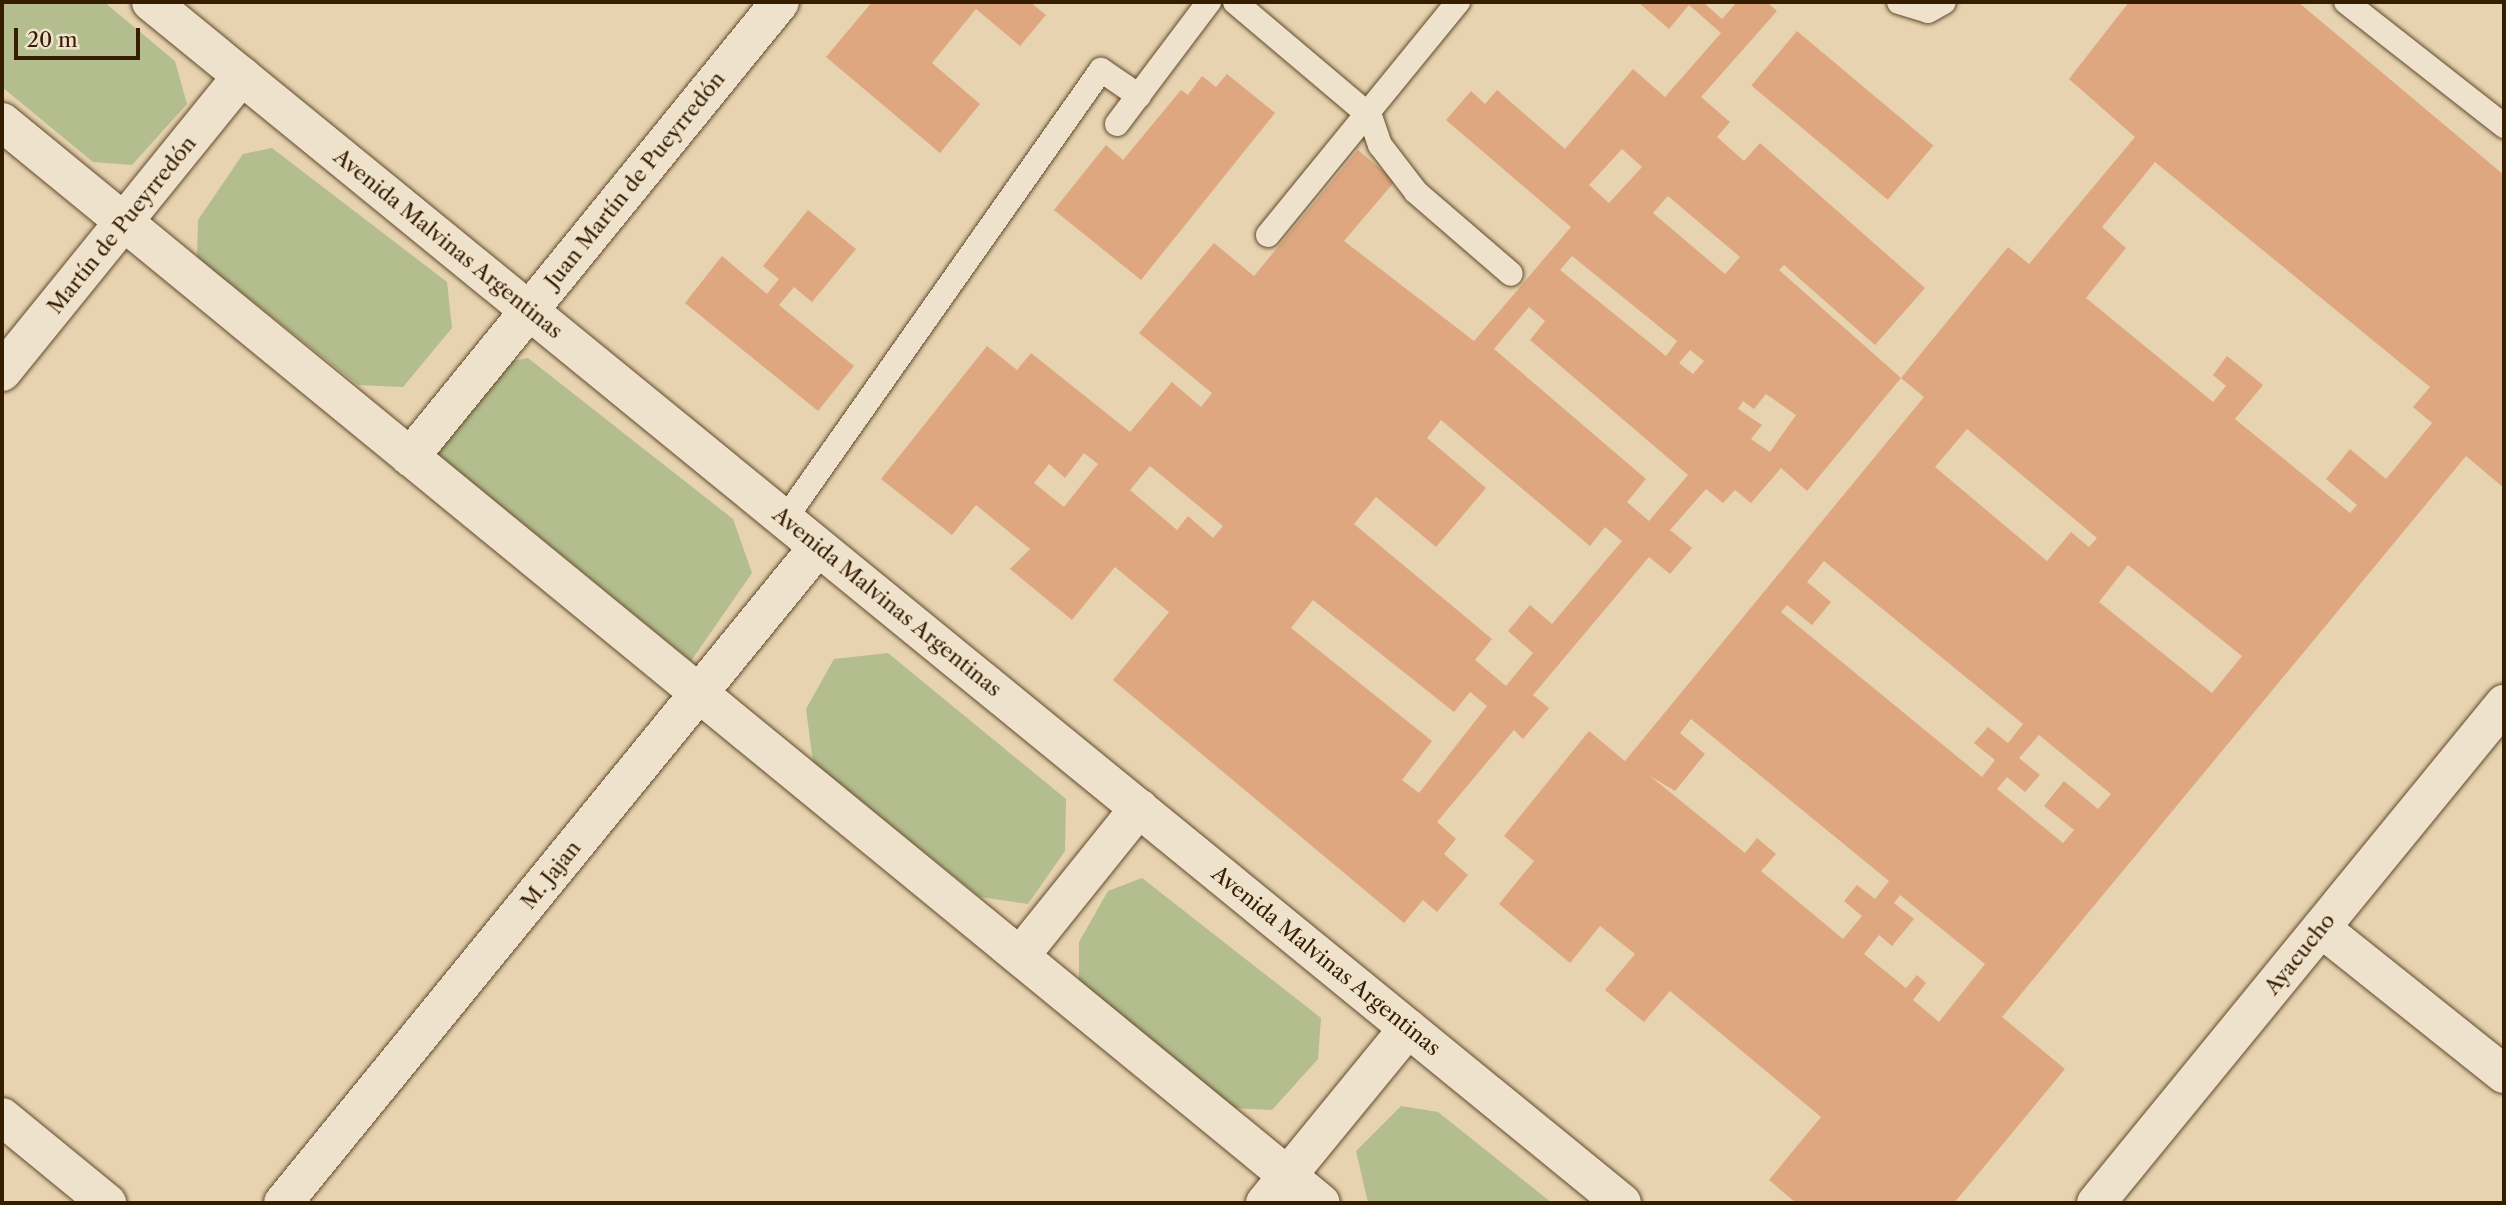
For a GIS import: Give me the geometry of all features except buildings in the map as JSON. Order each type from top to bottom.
[{"type":"main road","name":"Avenida Malvinas Argentinas","points":[[151,2],[1622,1203]]},
{"type":"main road","name":"Juan Martín de Pueyrredón","points":[[410,457],[780,2]]},
{"type":"main road","name":"Martín de Pueyrredón","points":[[2,372],[242,76]]},
{"type":"main road","points":[[2,122],[1020,956],[1277,1190],[1321,1203]]},
{"type":"main road","name":"M. Jajan","points":[[283,1203],[818,547]]},
{"type":"main road","name":"Ayacucho","points":[[2096,1203],[2504,704]]},
{"type":"main road","points":[[1020,956],[1139,808]]},
{"type":"main road","points":[[2321,928],[2504,1074]]},
{"type":"main road","points":[[1277,1190],[1408,1028]]},
{"type":"main road","points":[[2,1117],[107,1203]]},
{"type":"lane","points":[[1117,124],[1209,2]]},
{"type":"lane","points":[[1235,2],[1370,116],[1380,145],[1416,192],[1511,274]]},
{"type":"lane","points":[[1268,235],[1370,116],[1458,2]]},
{"type":"lane","points":[[1899,2],[1928,11],[1944,2]]},
{"type":"lane","points":[[2346,2],[2504,126]]},
{"type":"lane","points":[[785,519],[1101,70],[1139,96]]},
{"type":"green space","points":[[2,2],[104,2],[175,61],[187,104],[132,165],[93,162],[2,87]]},
{"type":"green space","points":[[272,148],[447,282],[452,328],[403,387],[358,385],[197,257],[198,220],[243,154]]},
{"type":"green space","points":[[528,358],[733,519],[752,573],[691,661],[433,450],[498,364]]},
{"type":"green space","points":[[888,653],[1066,799],[1065,851],[1028,904],[980,897],[813,762],[806,709],[834,659]]},
{"type":"green space","points":[[1142,878],[1321,1018],[1318,1059],[1272,1110],[1232,1108],[1079,982],[1079,942],[1108,891]]},
{"type":"green space","points":[[1401,1106],[1438,1112],[1552,1203],[1368,1203],[1356,1151]]}]
